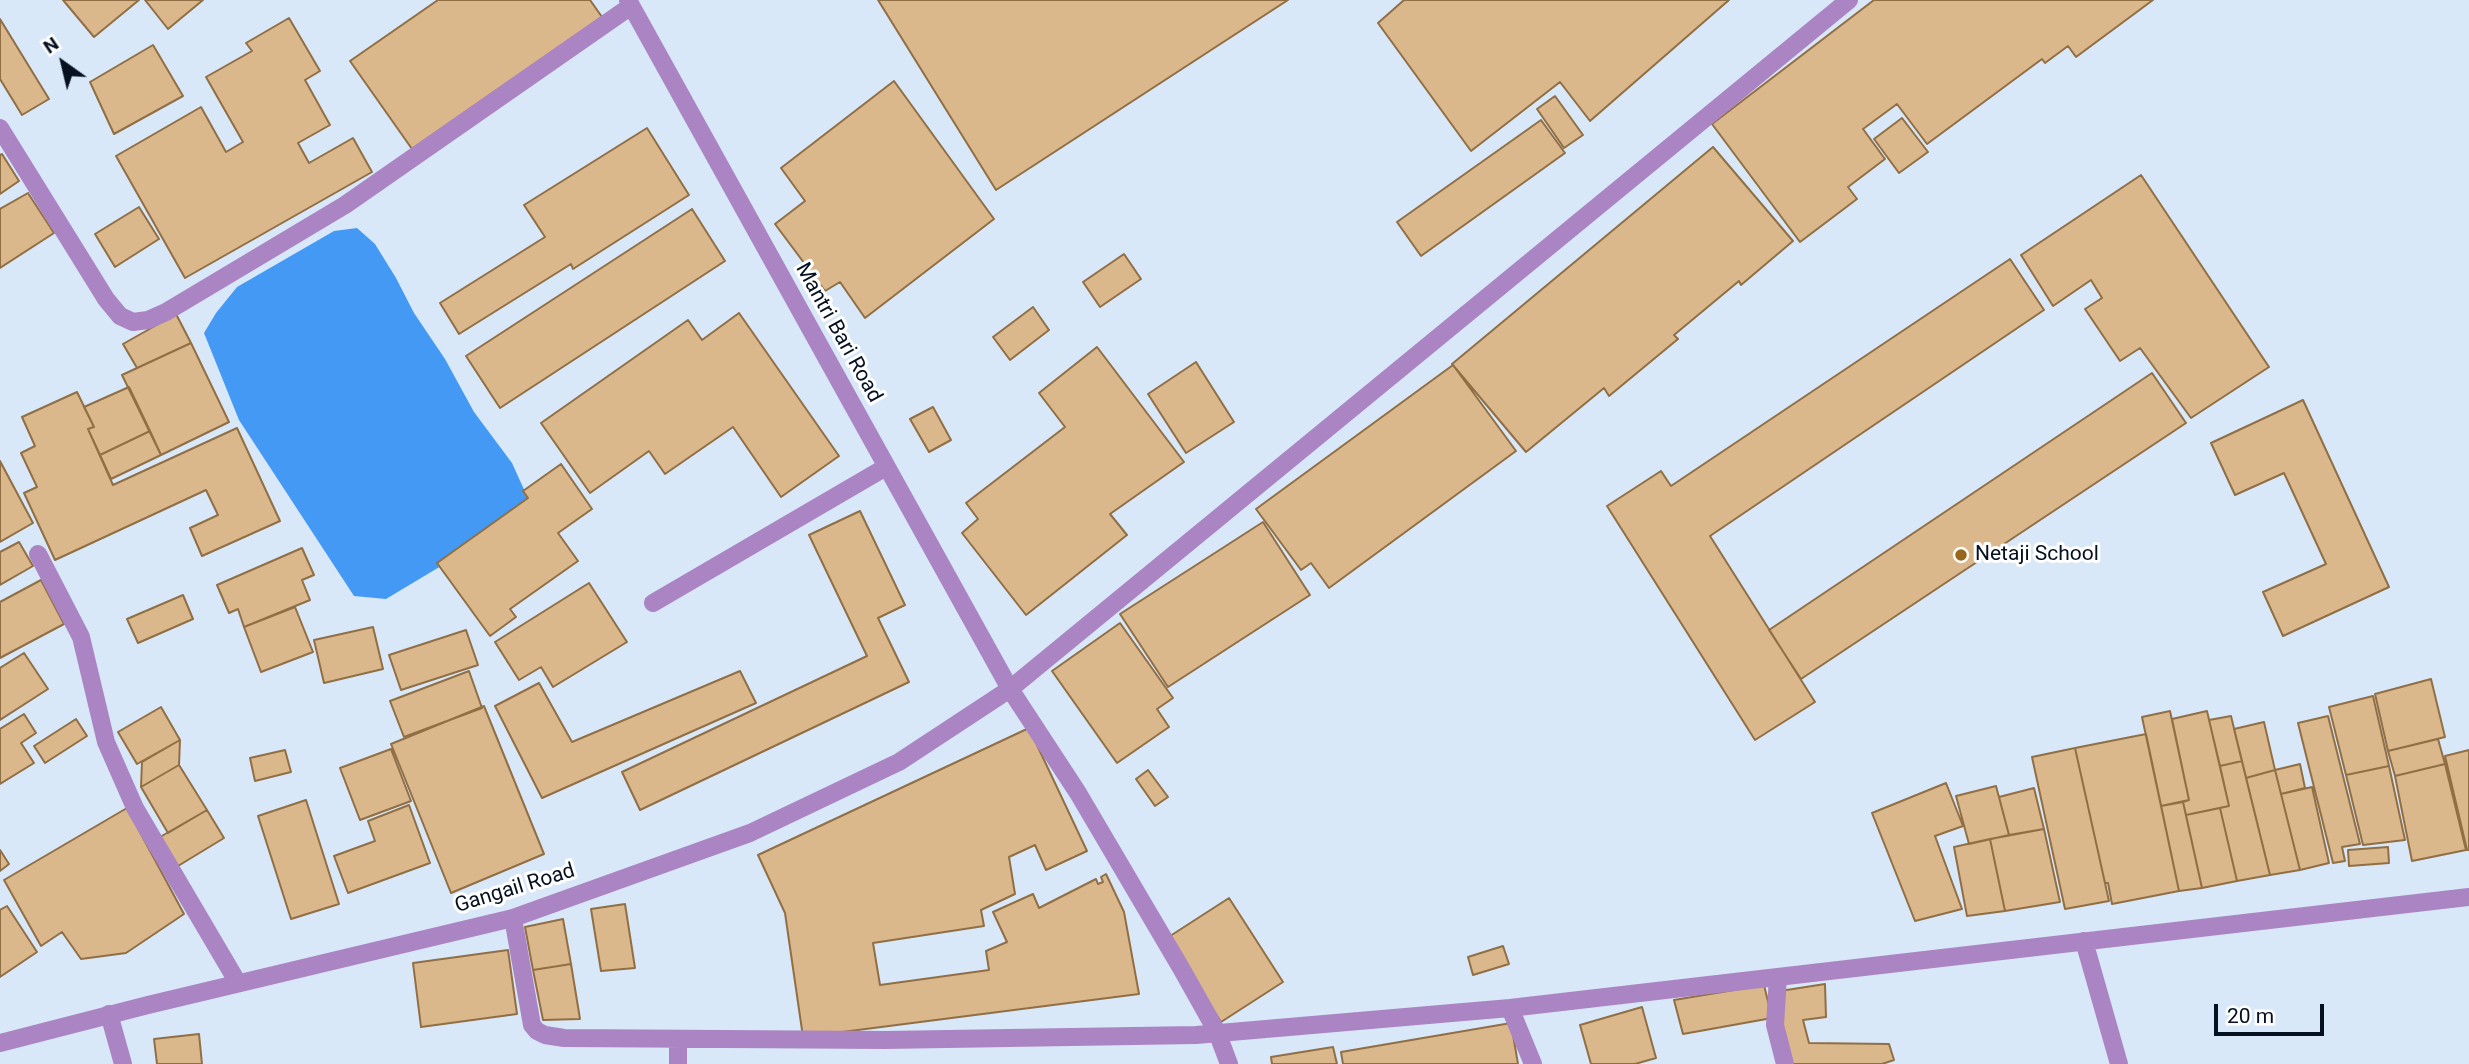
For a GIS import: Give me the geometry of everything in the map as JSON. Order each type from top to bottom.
[{"type":"street","name":"Gangail Road","points":[[0,1043],[109,1014],[513,918],[750,833],[899,762],[1010,689],[1849,0]]},
{"type":"street","name":"Mantri Bari Road","points":[[629,3],[1010,689],[1084,804],[1217,1032],[1229,1064]]},
{"type":"street","points":[[0,128],[106,299],[120,316],[133,322],[148,320],[166,312],[345,205],[629,3]]},
{"type":"street","points":[[653,603],[886,467]]},
{"type":"street","points":[[38,554],[81,637],[106,742],[135,808],[238,983]]},
{"type":"street","points":[[513,918],[532,1025],[545,1035],[564,1038],[912,1040],[1182,1035],[1510,1008],[2469,897]]},
{"type":"street","points":[[2084,941],[2119,1064]]},
{"type":"street","points":[[1778,977],[1775,1025],[1785,1064]]},
{"type":"street","points":[[1510,1008],[1533,1064]]},
{"type":"street","points":[[109,1014],[123,1064]]},
{"type":"street","points":[[678,1039],[678,1064]]},
{"type":"water","points":[[357,228],[375,244],[474,412],[512,463],[531,505],[451,560],[386,599],[354,596],[239,420],[204,333],[237,287],[334,231]]},
{"type":"building","points":[[63,0],[139,0],[94,37]]},
{"type":"building","points":[[145,0],[203,0],[168,29]]},
{"type":"building","points":[[438,0],[590,0],[602,17],[412,149],[350,61]]},
{"type":"building","points":[[878,0],[1288,0],[996,190]]},
{"type":"building","points":[[1404,0],[1729,0],[1590,121],[1560,82],[1471,151],[1378,23]]},
{"type":"building","points":[[1874,0],[2153,0],[2076,57],[2068,46],[2045,63],[2042,59],[1927,144],[1897,104],[1863,129],[1885,159],[1848,187],[1857,199],[1800,242],[1712,124]]},
{"type":"building","points":[[289,18],[320,71],[305,80],[330,125],[298,143],[309,163],[353,138],[372,172],[185,278],[116,156],[201,107],[226,152],[243,142],[206,77],[252,51],[246,43]]},
{"type":"building","points":[[0,19],[49,99],[22,115],[0,79]]},
{"type":"building","points":[[153,45],[183,96],[114,134],[90,82]]},
{"type":"building","points":[[894,81],[994,219],[865,318],[840,282],[825,291],[775,224],[805,201],[781,168]]},
{"type":"building","points":[[1555,96],[1583,135],[1564,148],[1537,109]]},
{"type":"building","points":[[1902,118],[1928,152],[1899,173],[1874,139]]},
{"type":"building","points":[[1541,120],[1565,153],[1421,256],[1397,222]]},
{"type":"building","points":[[647,128],[689,195],[573,269],[571,264],[459,334],[440,303],[545,237],[524,205]]},
{"type":"building","points":[[1713,147],[1793,241],[1741,285],[1739,281],[1674,335],[1678,339],[1609,396],[1604,388],[1526,452],[1452,364]]},
{"type":"building","points":[[2,154],[19,181],[0,194],[0,155]]},
{"type":"building","points":[[2141,175],[2269,367],[2191,418],[2140,348],[2120,361],[2085,309],[2102,298],[2091,280],[2053,306],[2021,255]]},
{"type":"building","points":[[28,193],[54,233],[0,268],[0,209]]},
{"type":"building","points":[[139,207],[159,239],[115,267],[95,234]]},
{"type":"building","points":[[692,209],[725,261],[500,408],[466,356]]},
{"type":"building","points":[[1124,254],[1141,279],[1100,307],[1083,282]]},
{"type":"building","points":[[2010,259],[2044,310],[1710,536],[1815,702],[1755,740],[1607,506],[1661,471],[1671,486]]},
{"type":"building","points":[[1033,307],[1049,330],[1010,360],[993,337]]},
{"type":"building","points":[[739,313],[839,456],[781,497],[733,427],[665,474],[649,451],[590,493],[541,423],[688,320],[702,340]]},
{"type":"building","points":[[176,314],[191,343],[137,368],[123,344]]},
{"type":"building","points":[[191,343],[229,422],[161,455],[122,375]]},
{"type":"building","points":[[1097,347],[1184,462],[1110,514],[1127,535],[1026,615],[962,533],[978,519],[966,503],[1065,427],[1039,393]]},
{"type":"building","points":[[1196,362],[1234,422],[1186,453],[1148,394]]},
{"type":"building","points":[[1453,365],[1516,451],[1329,588],[1311,563],[1301,570],[1256,509]]},
{"type":"building","points":[[2152,373],[2186,423],[1801,679],[1769,630]]},
{"type":"building","points":[[129,387],[150,431],[100,455],[88,429],[94,427],[84,407]]},
{"type":"building","points":[[77,392],[94,427],[88,429],[113,485],[237,428],[280,521],[202,556],[190,528],[218,515],[206,490],[55,560],[24,493],[37,487],[21,453],[35,446],[22,417]]},
{"type":"building","points":[[2303,400],[2389,587],[2283,636],[2263,592],[2326,564],[2284,473],[2235,495],[2211,443]]},
{"type":"building","points":[[933,407],[951,440],[929,452],[910,419]]},
{"type":"building","points":[[150,431],[161,455],[111,479],[100,455]]},
{"type":"building","points":[[0,461],[33,523],[0,542]]},
{"type":"building","points":[[561,464],[592,509],[558,533],[578,561],[510,609],[516,617],[490,636],[437,563],[528,498],[523,491]]},
{"type":"building","points":[[860,511],[905,605],[878,618],[909,682],[640,810],[622,772],[867,656],[809,535]]},
{"type":"building","points":[[1263,522],[1310,595],[1168,687],[1120,614]]},
{"type":"building","points":[[19,542],[33,566],[0,585],[0,552]]},
{"type":"building","points":[[302,548],[314,575],[302,580],[310,600],[244,627],[238,609],[229,613],[217,585]]},
{"type":"building","points":[[41,580],[64,624],[0,658],[0,602]]},
{"type":"building","points":[[589,583],[627,642],[553,687],[541,667],[519,680],[495,642]]},
{"type":"building","points":[[183,595],[193,619],[138,643],[127,619]]},
{"type":"building","points":[[295,607],[313,652],[261,672],[244,627]]},
{"type":"building","points":[[1120,623],[1173,698],[1157,709],[1169,727],[1117,763],[1052,671]]},
{"type":"building","points":[[373,627],[383,669],[324,683],[314,640]]},
{"type":"building","points":[[466,630],[478,665],[401,690],[389,655]]},
{"type":"building","points":[[24,653],[48,689],[0,720],[0,668]]},
{"type":"building","points":[[469,671],[482,708],[404,737],[390,701]]},
{"type":"building","points":[[740,671],[756,703],[542,798],[495,706],[539,683],[572,742]]},
{"type":"building","points":[[2431,679],[2445,737],[2388,751],[2375,694]]},
{"type":"building","points":[[2373,696],[2389,766],[2346,775],[2329,707]]},
{"type":"building","points":[[484,706],[544,854],[451,893],[391,744]]},
{"type":"building","points":[[161,707],[180,740],[137,764],[118,732]]},
{"type":"building","points":[[2170,711],[2189,800],[2161,806],[2142,717]]},
{"type":"building","points":[[2207,711],[2229,806],[2186,815],[2183,802],[2189,800],[2172,719]]},
{"type":"building","points":[[24,714],[36,733],[21,743],[34,763],[0,784],[0,729]]},
{"type":"building","points":[[2231,716],[2242,761],[2220,766],[2209,720]]},
{"type":"building","points":[[2328,716],[2360,844],[2342,847],[2345,861],[2333,863],[2298,723]]},
{"type":"building","points":[[76,719],[87,736],[45,763],[34,746]]},
{"type":"building","points":[[2264,722],[2275,770],[2246,778],[2234,729]]},
{"type":"building","points":[[1029,728],[1087,851],[1046,870],[1035,845],[1009,857],[1015,894],[981,910],[984,926],[873,943],[880,985],[989,970],[986,951],[1007,942],[993,912],[1033,894],[1039,908],[1096,879],[1098,884],[1103,882],[1101,877],[1106,874],[1124,912],[1139,994],[803,1037],[785,913],[758,855]]},
{"type":"building","points":[[2146,734],[2179,891],[2112,904],[2075,748]]},
{"type":"building","points":[[2438,739],[2445,764],[2395,776],[2388,751]]},
{"type":"building","points":[[180,740],[179,765],[141,787],[142,762]]},
{"type":"building","points":[[2075,748],[2109,901],[2065,909],[2032,757]]},
{"type":"building","points":[[391,749],[411,801],[360,820],[340,768]]},
{"type":"building","points":[[285,750],[291,772],[255,781],[250,758]]},
{"type":"building","points":[[2469,750],[2469,850],[2467,850],[2445,756]]},
{"type":"building","points":[[2242,761],[2270,875],[2237,881],[2220,808],[2229,806],[2220,766]]},
{"type":"building","points":[[2300,764],[2305,788],[2281,794],[2275,770]]},
{"type":"building","points":[[2445,764],[2466,850],[2412,861],[2395,776]]},
{"type":"building","points":[[179,765],[207,810],[168,833],[141,787]]},
{"type":"building","points":[[2389,766],[2405,840],[2363,845],[2346,775]]},
{"type":"building","points":[[1148,770],[1168,797],[1155,806],[1136,779]]},
{"type":"building","points":[[2275,770],[2300,870],[2270,875],[2246,778]]},
{"type":"building","points":[[1946,783],[1963,826],[1935,836],[1962,909],[1915,921],[1872,813]]},
{"type":"building","points":[[1996,786],[2009,835],[1969,844],[1956,796]]},
{"type":"building","points":[[2312,787],[2329,863],[2300,870],[2281,794]]},
{"type":"building","points":[[2034,788],[2044,829],[2009,835],[1999,797]]},
{"type":"building","points":[[306,800],[339,904],[291,919],[258,816]]},
{"type":"building","points":[[2183,802],[2202,888],[2179,891],[2161,806]]},
{"type":"building","points":[[409,805],[430,863],[348,893],[334,856],[375,841],[368,821]]},
{"type":"building","points":[[127,808],[184,914],[126,953],[81,959],[62,932],[41,946],[4,880]]},
{"type":"building","points":[[2220,808],[2237,881],[2202,888],[2186,815]]},
{"type":"building","points":[[207,810],[224,838],[178,866],[160,837]]},
{"type":"building","points":[[2044,829],[2060,902],[2005,911],[1990,839]]},
{"type":"building","points":[[1990,839],[2005,911],[1967,916],[1954,847]]},
{"type":"building","points":[[2388,847],[2389,863],[2349,866],[2348,850]]},
{"type":"building","points":[[0,850],[9,864],[0,871]]},
{"type":"building","points":[[1229,898],[1283,982],[1221,1022],[1167,938]]},
{"type":"building","points":[[625,904],[635,968],[601,971],[591,909]]},
{"type":"building","points":[[7,906],[37,952],[0,977],[0,910]]},
{"type":"building","points":[[563,919],[571,964],[533,970],[525,927]]},
{"type":"building","points":[[1503,946],[1509,964],[1473,975],[1468,957]]},
{"type":"building","points":[[508,950],[517,1014],[421,1027],[413,963]]},
{"type":"building","points":[[571,964],[580,1019],[543,1020],[533,970]]},
{"type":"building","points":[[1825,984],[1826,1017],[1803,1020],[1809,1043],[1889,1044],[1894,1060],[1882,1064],[1791,1064],[1780,1031],[1780,991]]},
{"type":"building","points":[[1764,985],[1772,1018],[1683,1034],[1674,1000]]},
{"type":"building","points":[[1642,1007],[1656,1058],[1635,1064],[1591,1064],[1580,1025]]},
{"type":"building","points":[[1511,1023],[1518,1064],[1343,1064],[1341,1052]]},
{"type":"building","points":[[199,1034],[202,1064],[157,1064],[154,1039]]},
{"type":"building","points":[[1333,1047],[1337,1064],[1272,1064],[1271,1057]]},
{"type":"place","name":"Netaji School","points":[[1961,555]]}]
